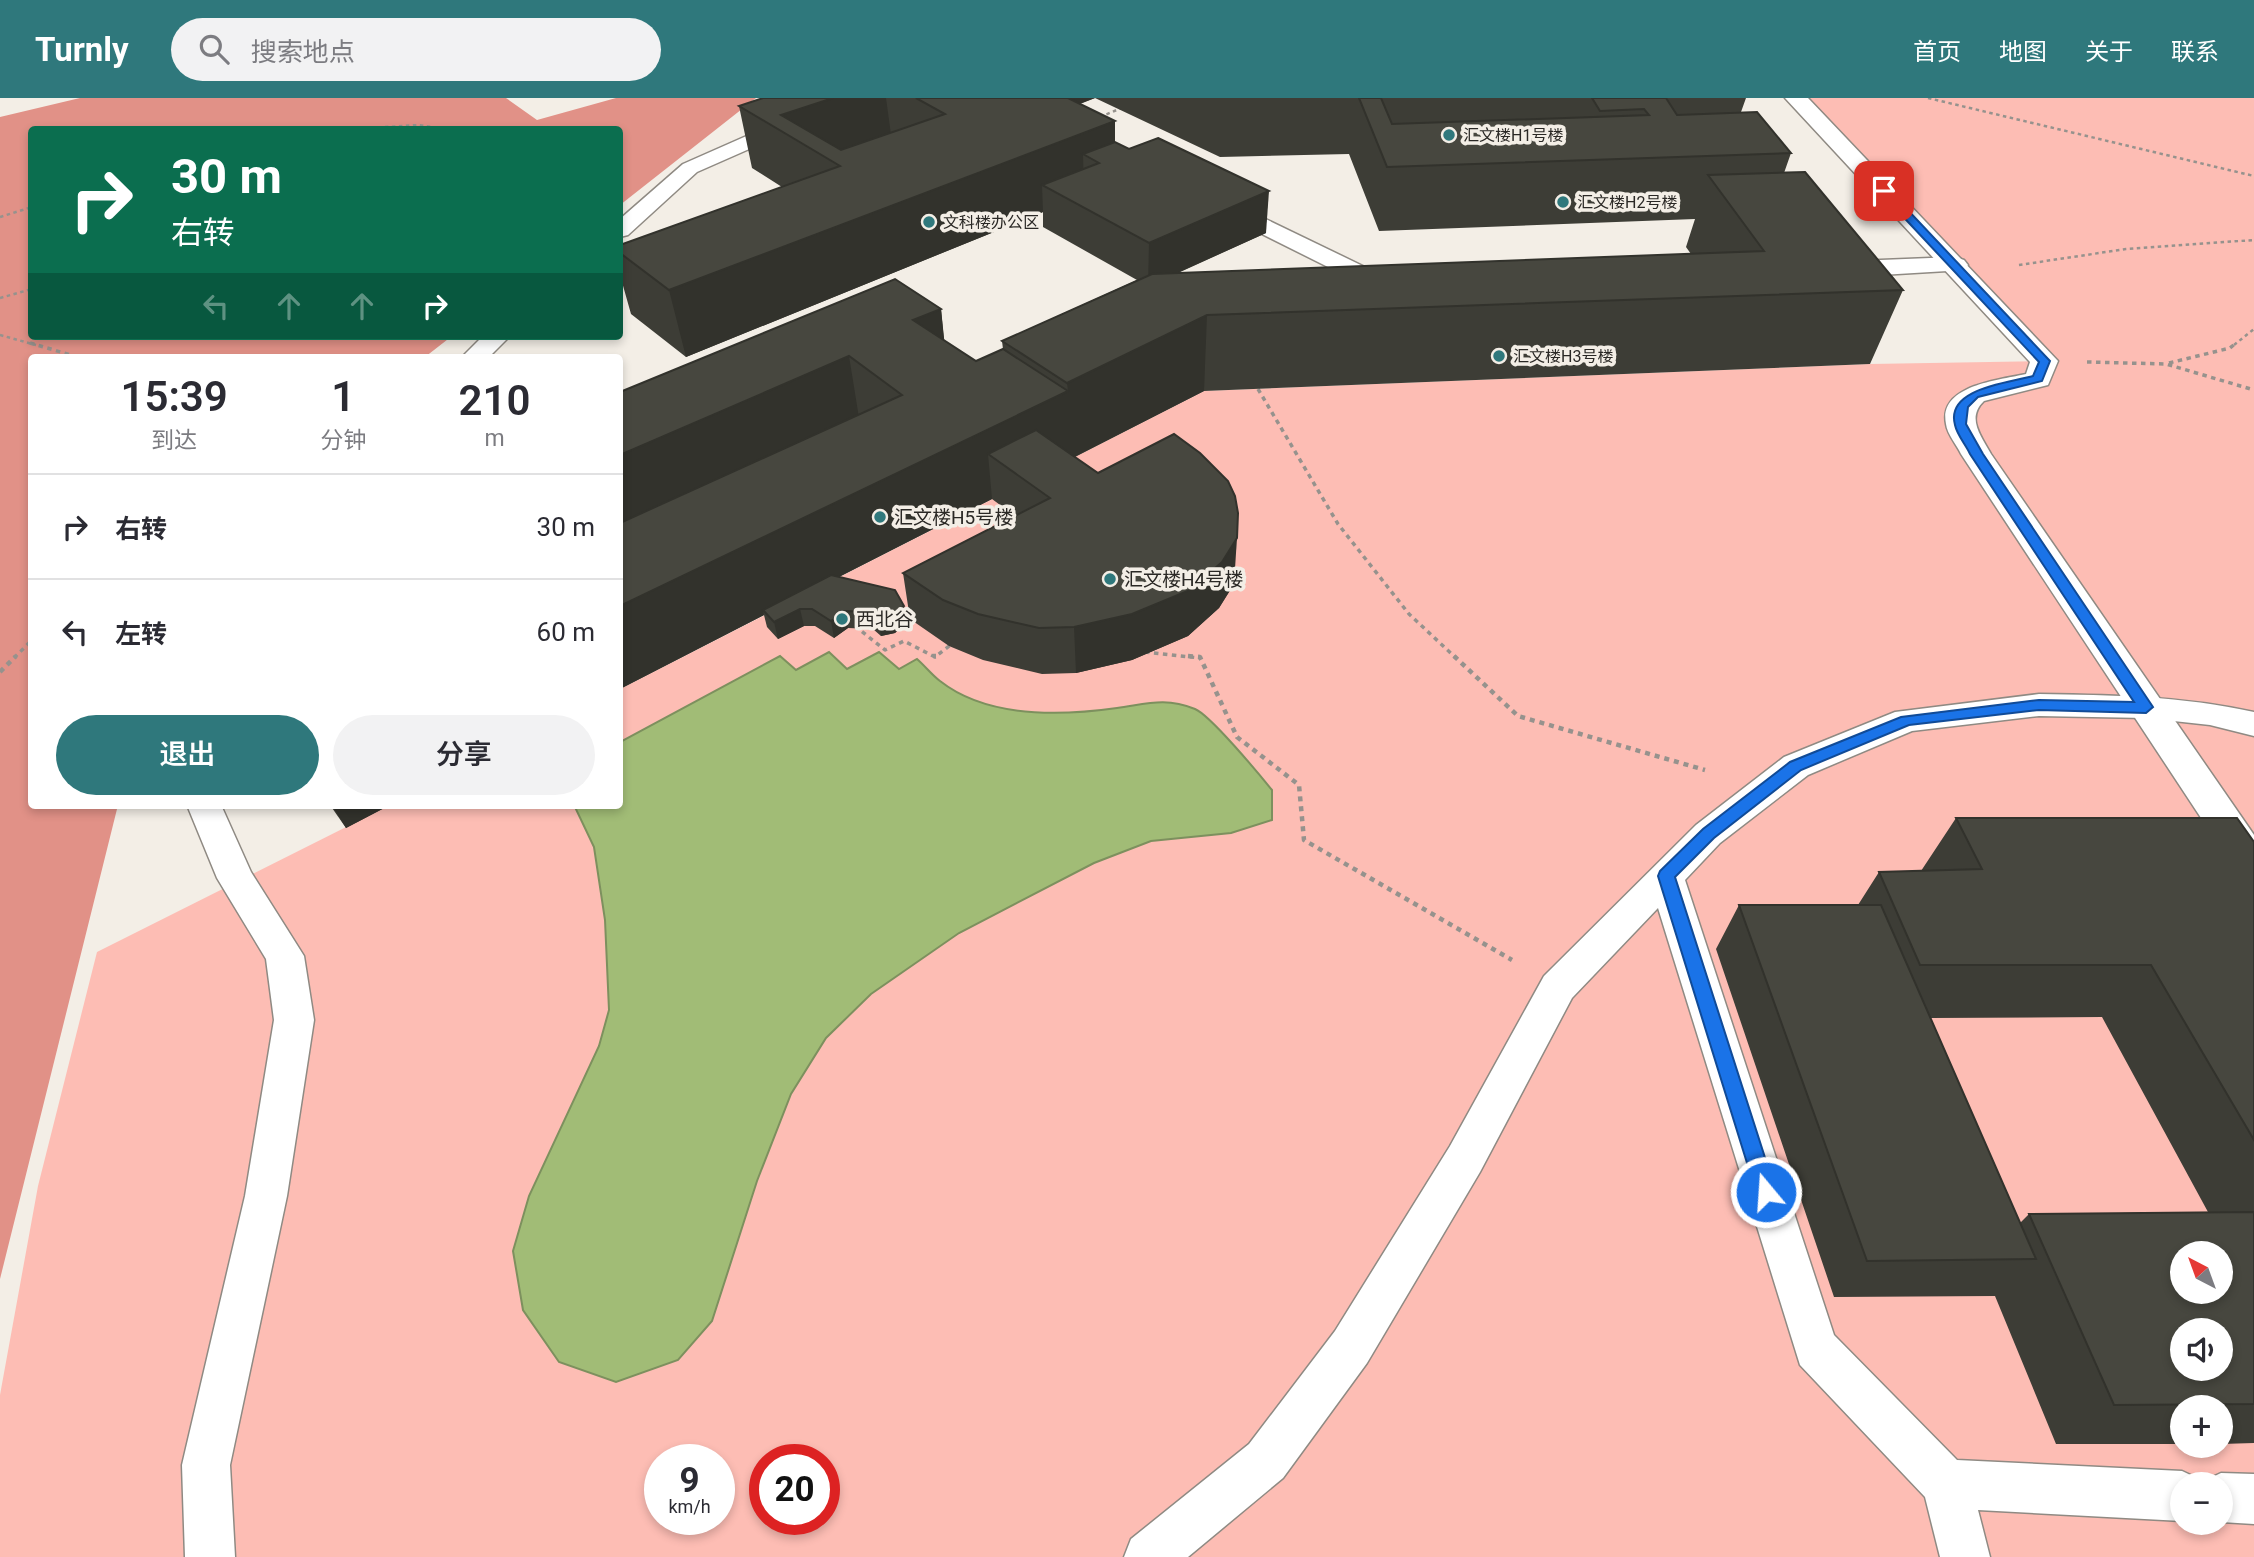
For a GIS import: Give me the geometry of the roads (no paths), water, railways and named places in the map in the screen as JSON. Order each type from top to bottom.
[{"type":"street","points":[[1797,98],[2045,361],[2038,379],[1974,395],[1963,405],[1960,424],[1976,454],[2254,866]]},
{"type":"street","points":[[1193,191],[1392,290],[1420,289]]},
{"type":"street","points":[[1810,271],[1955,265]]},
{"type":"lane","points":[[623,227],[690,168],[758,138],[876,98]]},
{"type":"lane","points":[[477,354],[493,340]]},
{"type":"lane","points":[[1149,1557],[1266,1461],[1351,1346],[1465,1159],[1558,987],[1708,834],[1796,766],[1906,720],[2039,705],[2146,707],[2210,714],[2254,724]]},
{"type":"lane","points":[[206,809],[234,878],[285,956],[294,1020],[266,1196],[206,1465],[209,1557]]},
{"type":"lane","points":[[1666,876],[1816,1349],[1946,1484],[1965,1557]]},
{"type":"lane","points":[[1946,1484],[2170,1495]]},
{"type":"lane","points":[[2233,1498],[2254,1499]]},
{"type":"place","name":"汇文楼H1号楼","points":[[1449,135]]},
{"type":"place","name":"汇文楼H2号楼","points":[[1563,202]]},
{"type":"place","name":"文科楼办公区","points":[[929,222]]},
{"type":"place","name":"汇文楼H3号楼","points":[[1499,356]]},
{"type":"place","name":"汇文楼H5号楼","points":[[880,517]]},
{"type":"place","name":"汇文楼H4号楼","points":[[1110,579]]},
{"type":"place","name":"西北谷","points":[[842,619]]}]
